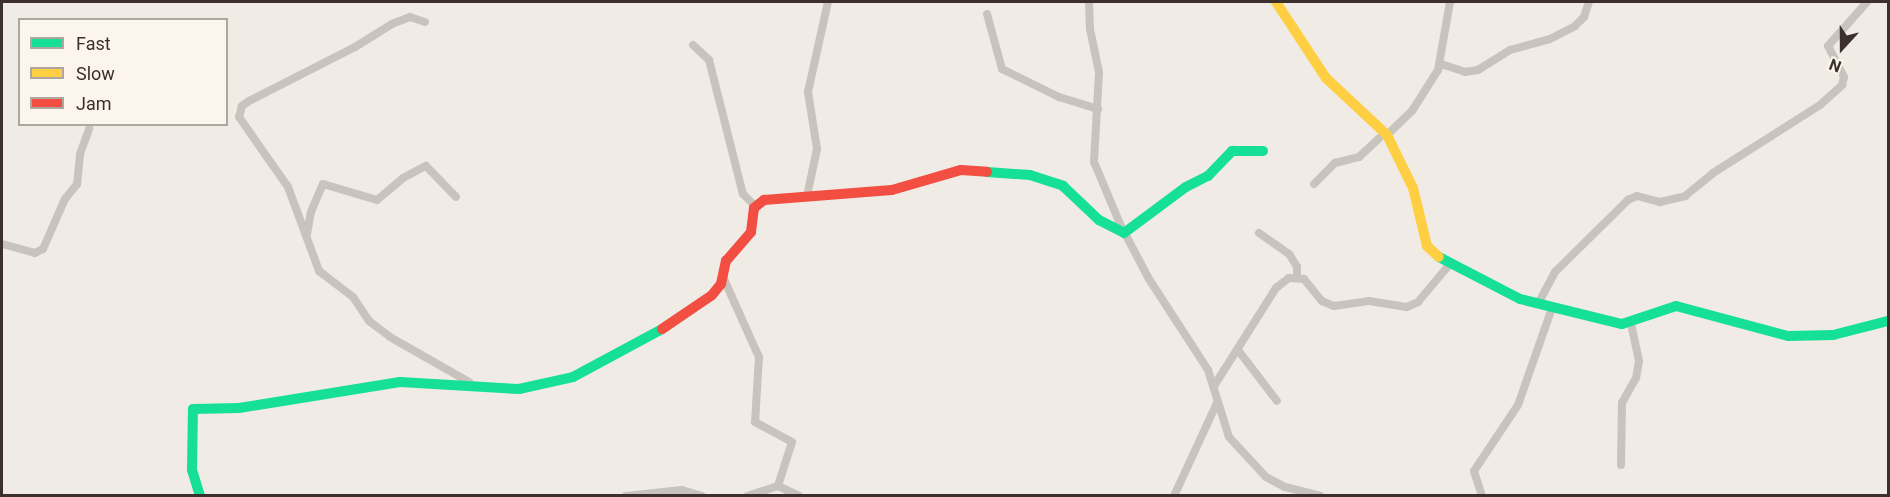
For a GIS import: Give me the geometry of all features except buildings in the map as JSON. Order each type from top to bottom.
[{"type":"street","points":[[807,196],[817,150],[808,92],[828,2]]},
{"type":"street","points":[[1089,2],[1090,29],[1099,72],[1096,170],[1124,234],[1149,279],[1197,350],[1214,386],[1228,437],[1266,477],[1285,488],[1320,495]]},
{"type":"street","points":[[1276,2],[1283,18],[1326,78],[1386,134],[1413,188],[1427,246],[1449,265],[1503,292],[1552,308],[1616,323],[1631,323],[1676,306],[1788,336],[1833,335],[1888,321]]},
{"type":"street","points":[[1314,184],[1335,163],[1359,157],[1412,111],[1441,64],[1450,2]]},
{"type":"street","points":[[1441,64],[1465,72],[1479,70],[1510,50],[1550,39],[1575,26],[1584,17],[1588,2]]},
{"type":"street","points":[[1538,304],[1555,272],[1629,200],[1637,196],[1660,202],[1685,196],[1713,173],[1820,105],[1842,85],[1844,77],[1828,46],[1867,2]]},
{"type":"street","points":[[987,14],[1002,69],[1059,97],[1098,109]]},
{"type":"street","points":[[425,22],[416,17],[392,24],[240,109],[240,120],[288,187],[319,272],[353,297],[369,321],[473,384]]},
{"type":"street","points":[[693,45],[709,60],[743,194],[755,206]]},
{"type":"street","points":[[2,244],[35,253],[43,249],[65,199],[77,184],[80,154],[89,129]]},
{"type":"street","points":[[1124,234],[1186,187],[1208,176],[1232,151],[1263,151]]},
{"type":"street","points":[[306,239],[310,213],[322,184],[377,200],[426,166],[456,196]]},
{"type":"street","points":[[200,495],[192,470],[189,435],[194,408],[239,408],[400,382],[473,384],[519,389],[573,377],[672,324],[712,295],[723,278],[726,261],[751,232],[755,206],[764,200],[892,190],[962,170],[1030,175],[1063,186],[1099,220],[1124,234]]},
{"type":"street","points":[[1259,233],[1289,254],[1297,267],[1297,277],[1322,301],[1334,306],[1369,300],[1407,307],[1418,302],[1449,265]]},
{"type":"street","points":[[1214,386],[1239,350],[1276,288],[1297,277]]},
{"type":"street","points":[[723,278],[759,357],[755,422],[792,442],[778,486]]},
{"type":"street","points":[[1482,495],[1474,476],[1476,466],[1518,405],[1552,308]]},
{"type":"street","points":[[1621,465],[1622,403],[1634,383],[1638,361],[1631,323]]},
{"type":"street","points":[[1239,350],[1277,401]]},
{"type":"street","points":[[1174,495],[1217,403]]},
{"type":"street","points":[[747,495],[778,486],[799,495]]},
{"type":"street","points":[[626,495],[682,490],[702,495]]},
{"type":"traffic: fast","points":[[987,172],[1030,175],[1063,186],[1099,220],[1124,233],[1186,187],[1208,176],[1232,151],[1263,151]]},
{"type":"traffic: fast","points":[[1439,257],[1520,299],[1622,324],[1676,306],[1788,336],[1833,335],[1888,321]]},
{"type":"traffic: fast","points":[[200,496],[192,470],[193,409],[239,408],[400,382],[519,389],[573,377],[662,329]]},
{"type":"traffic: slow","points":[[1276,2],[1326,78],[1387,135],[1413,188],[1427,246],[1439,257]]},
{"type":"traffic: jam","points":[[662,329],[712,295],[721,284],[726,261],[751,232],[754,208],[764,200],[892,190],[961,170],[987,172]]}]
